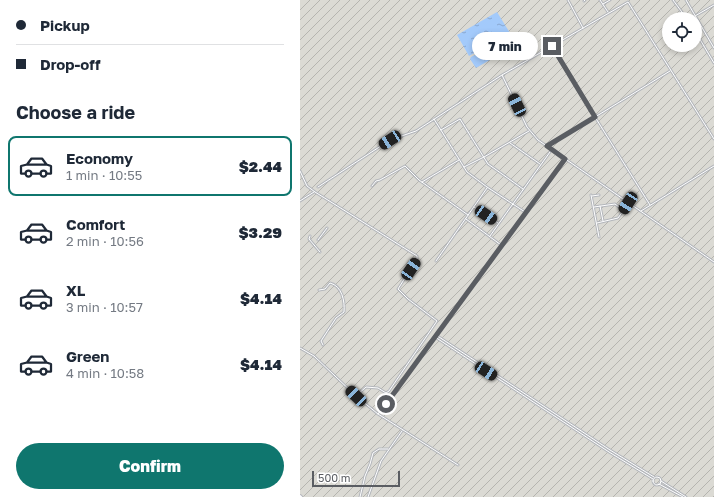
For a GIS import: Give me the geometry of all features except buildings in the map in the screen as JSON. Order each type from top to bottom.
[{"type":"street","points":[[568,0],[583,28]]},
{"type":"street","points":[[600,0],[608,12]]},
{"type":"street","points":[[603,4],[610,0]]},
{"type":"street","points":[[673,0],[682,12]]},
{"type":"street","points":[[686,0],[693,12]]},
{"type":"street","points":[[318,187],[390,140],[416,131],[502,75],[626,2],[628,2],[714,139]]},
{"type":"street","points":[[702,12],[714,5]]},
{"type":"street","points":[[702,28],[714,48]]},
{"type":"street","points":[[702,43],[714,63]]},
{"type":"street","points":[[552,45],[650,205]]},
{"type":"street","points":[[547,146],[670,71]]},
{"type":"street","points":[[502,75],[530,130],[538,140],[714,262]]},
{"type":"street","points":[[441,130],[460,118],[488,164],[523,189]]},
{"type":"street","points":[[433,119],[467,172],[512,204],[526,212]]},
{"type":"street","points":[[464,167],[530,130]]},
{"type":"street","points":[[510,142],[540,165]]},
{"type":"street","points":[[490,236],[550,152]]},
{"type":"street","points":[[378,414],[565,159]]},
{"type":"street","points":[[422,182],[459,160]]},
{"type":"street","points":[[372,186],[376,181],[404,166],[422,182],[468,215]]},
{"type":"street","points":[[641,212],[714,166]]},
{"type":"street","points":[[300,171],[307,186],[315,192],[417,256],[417,259],[398,289],[408,299],[437,321],[389,391],[386,393],[378,388],[366,387],[356,396]]},
{"type":"street","points":[[436,261],[487,187]]},
{"type":"street","points":[[300,201],[315,192]]},
{"type":"street","points":[[599,195],[591,196],[599,236]]},
{"type":"street","points":[[596,223],[618,218],[628,203]]},
{"type":"street","points":[[593,208],[616,204],[624,210]]},
{"type":"street","points":[[600,206],[603,221]]},
{"type":"street","points":[[474,207],[499,223]]},
{"type":"street","points":[[645,215],[646,208]]},
{"type":"street","points":[[466,219],[502,245]]},
{"type":"street","points":[[318,240],[327,228]]},
{"type":"street","points":[[310,236],[309,239],[320,252]]},
{"type":"street","points":[[318,290],[325,289],[330,283],[335,284],[339,289],[344,302],[344,312],[336,318],[321,341],[323,345]]},
{"type":"street","points":[[436,335],[610,450],[654,477],[660,478],[661,481],[686,497]]},
{"type":"street","points":[[434,337],[609,452],[653,479],[654,484],[659,484],[683,497]]},
{"type":"street","points":[[300,348],[314,356],[356,396],[378,414],[402,431],[458,465]]},
{"type":"street","points":[[368,497],[379,464],[402,431]]},
{"type":"street","points":[[360,497],[373,453],[379,449],[389,449]]},
{"type":"shaded area","points":[[300,0],[714,0],[714,497],[304,497],[300,495]]},
{"type":"water","points":[[497,12],[510,33],[469,56],[457,35]]},
{"type":"water","points":[[511,34],[516,46],[499,56],[492,46]]},
{"type":"water","points":[[490,47],[495,57],[476,68],[470,59],[471,57]]},
{"type":"route","points":[[386,404],[565,159],[547,146],[595,117],[552,46]]}]
